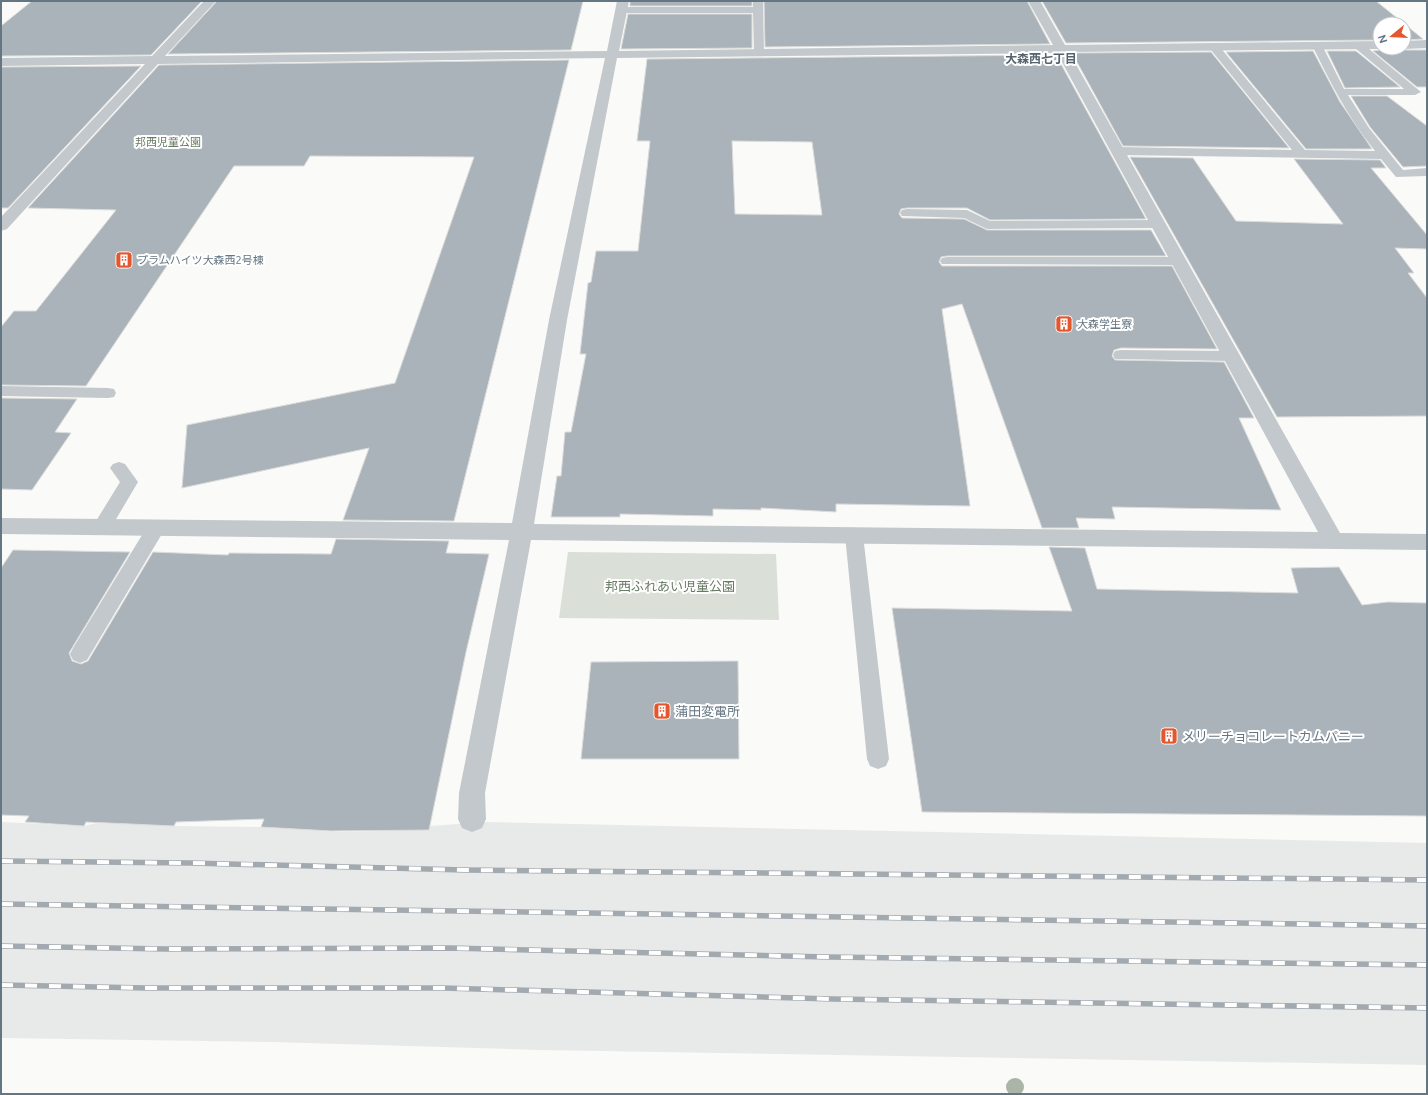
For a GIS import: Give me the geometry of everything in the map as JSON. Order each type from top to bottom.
[{"type":"street","points":[[1,226],[210,1]]},
{"type":"street","points":[[1034,1],[1333,540]]},
{"type":"street","points":[[472,819],[472,793],[521,531],[558,320],[622,5]]},
{"type":"street","points":[[1412,44],[1427,44]]},
{"type":"street","points":[[1,62],[1061,50],[1162,46],[1214,48],[1372,45]]},
{"type":"street","points":[[1,526],[1427,542]]},
{"type":"lane","points":[[622,5],[758,5],[759,53]]},
{"type":"lane","points":[[1340,92],[1415,92],[1359,46]]},
{"type":"lane","points":[[1318,47],[1340,92],[1364,130],[1400,174],[1427,172]]},
{"type":"lane","points":[[1214,48],[1302,154]]},
{"type":"lane","points":[[1118,151],[1384,155]]},
{"type":"lane","points":[[907,213],[967,214],[987,225],[1158,224]]},
{"type":"lane","points":[[947,261],[1179,261]]},
{"type":"lane","points":[[1121,355],[1231,356]]},
{"type":"lane","points":[[1,391],[108,392]]},
{"type":"lane","points":[[102,526],[129,482],[119,468]]},
{"type":"lane","points":[[80,654],[157,527]]},
{"type":"lane","points":[[854,535],[878,759]]},
{"type":"shaded area","points":[[1,822],[84,826],[97,823],[261,827],[338,832],[425,830],[430,826],[486,822],[1427,843],[1427,1065],[540,1050],[273,1042],[1,1038]]},
{"type":"green space","name":"邦西ふれあい児童公園","points":[[568,552],[776,554],[779,620],[559,618]]},
{"type":"building","points":[[32,1],[202,1],[151,55],[1,56],[1,26]]},
{"type":"building","points":[[217,1],[583,1],[571,50],[168,54]]},
{"type":"building","points":[[630,1],[752,1],[752,6],[630,6]]},
{"type":"building","points":[[764,1],[1027,1],[1050,44],[765,47]]},
{"type":"building","points":[[1042,1],[1376,1],[1395,16],[1372,16],[1372,40],[1066,43]]},
{"type":"building","points":[[628,14],[752,14],[752,48],[621,49]]},
{"type":"building","points":[[1412,30],[1423,39],[1412,40]]},
{"type":"building","points":[[1412,50],[1427,50],[1427,87],[1417,87],[1379,56],[1412,56]]},
{"type":"building","points":[[1313,51],[1340,102],[1372,149],[1306,149],[1226,52]]},
{"type":"building","points":[[1327,51],[1356,51],[1400,87],[1345,88]]},
{"type":"building","points":[[1211,52],[1289,148],[1123,146],[1072,53]]},
{"type":"building","points":[[1056,55],[1146,219],[990,220],[967,208],[907,208],[901,209],[899,214],[902,218],[964,219],[987,230],[1151,230],[1166,256],[947,256],[941,257],[939,262],[942,266],[1172,266],[1217,349],[1121,348],[1114,350],[1112,356],[1115,360],[1224,362],[1254,418],[1239,418],[1281,510],[1112,507],[1115,519],[1076,518],[1079,528],[1042,528],[962,304],[942,309],[970,506],[836,504],[836,512],[761,508],[761,510],[713,509],[713,516],[620,514],[620,517],[551,517],[557,476],[561,476],[565,432],[571,432],[586,354],[580,354],[588,283],[591,282],[596,251],[638,251],[650,141],[637,141],[647,59]],"holes":[[[732,141],[812,142],[822,215],[735,214]]]},
{"type":"building","points":[[569,60],[454,521],[343,520],[369,448],[182,488],[187,425],[395,383],[474,157],[310,156],[304,166],[234,166],[86,386],[1,385],[1,327],[14,311],[36,311],[116,210],[28,208],[159,65]]},
{"type":"building","points":[[141,66],[8,208],[1,208],[1,67]]},
{"type":"building","points":[[1351,96],[1387,96],[1427,126],[1427,166],[1403,167],[1370,127]]},
{"type":"building","points":[[1130,157],[1193,158],[1236,221],[1343,224],[1294,159],[1380,160],[1386,168],[1371,168],[1427,235],[1427,249],[1395,248],[1414,273],[1408,273],[1427,298],[1427,416],[1277,417]]},
{"type":"building","points":[[1,398],[77,399],[55,432],[71,433],[32,490],[1,489]]},
{"type":"building","points":[[336,539],[449,541],[446,553],[489,554],[466,652],[429,830],[331,831],[261,827],[264,819],[176,822],[174,826],[86,822],[84,826],[25,822],[29,816],[1,815],[1,568],[13,550],[130,552],[69,653],[72,661],[81,664],[88,661],[153,552],[228,555],[229,553],[331,554]]},
{"type":"building","name":"メリーチョコレートカムパニー","points":[[1049,547],[1085,548],[1097,589],[1298,593],[1291,568],[1339,567],[1362,605],[1388,602],[1427,603],[1427,816],[922,812],[892,608],[1072,611]]},
{"type":"building","name":"蒲田変電所","points":[[738,661],[739,759],[581,759],[591,662]]},
{"type":"railway","points":[[1,861],[191,863],[465,870],[1427,880]]},
{"type":"railway","points":[[1,904],[1427,926]]},
{"type":"railway","points":[[1,946],[165,949],[450,948],[828,957],[1427,965]]},
{"type":"railway","points":[[1,985],[146,988],[443,988],[832,999],[1427,1008]]},
{"type":"place","name":"プラムハイツ大森西2号棟","points":[[124,260]]},
{"type":"place","name":"大森学生寮","points":[[1064,324]]},
{"type":"place","name":"蒲田変電所","points":[[662,711]]},
{"type":"place","name":"メリーチョコレートカムパニー","points":[[1169,736]]},
{"type":"district","name":"大森西七丁目","points":[[1041,59]]},
{"type":"park label","name":"邦西児童公園","points":[[168,142]]}]
